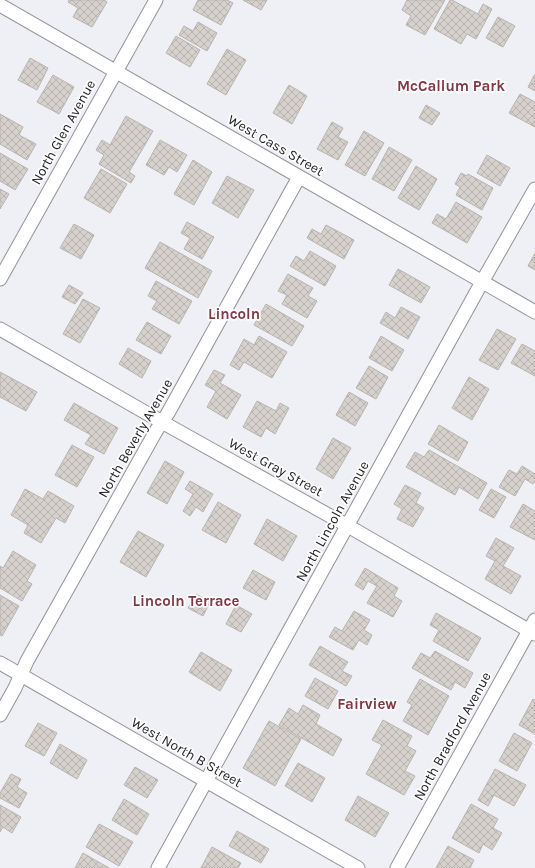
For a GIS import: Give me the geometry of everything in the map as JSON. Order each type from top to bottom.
[{"type":"street","name":"North Glen Avenue","points":[[0,279],[156,0]]},
{"type":"street","name":"West Cass Street","points":[[0,5],[535,312]]},
{"type":"street","name":"North Beverly Avenue","points":[[0,715],[15,688],[27,661],[156,431],[172,406],[299,177]]},
{"type":"street","name":"North Lincoln Avenue","points":[[158,868],[535,189]]},
{"type":"street","name":"West Gray Street","points":[[0,329],[162,422],[533,628]]},
{"type":"street","name":"North Bradford Avenue","points":[[397,868],[533,628]]},
{"type":"street","name":"West North B Street","points":[[0,663],[358,868]]},
{"type":"building","points":[[69,0],[104,0],[107,2],[92,27],[73,17],[78,8],[68,2]]},
{"type":"building","points":[[198,0],[227,0],[233,3],[221,25],[193,10]]},
{"type":"building","points":[[243,0],[267,0],[261,10]]},
{"type":"building","points":[[407,0],[445,0],[425,35],[406,25],[411,16],[402,10]]},
{"type":"building","points":[[450,0],[478,14],[483,4],[492,9],[476,39],[467,34],[461,44],[434,29]]},
{"type":"building","points":[[498,17],[515,26],[503,47],[486,38]]},
{"type":"building","points":[[198,22],[217,33],[207,51],[179,35],[184,26],[193,31]]},
{"type":"building","points":[[176,36],[200,50],[190,67],[166,53]]},
{"type":"building","points":[[227,49],[246,60],[226,95],[207,84]]},
{"type":"building","points":[[30,58],[48,68],[37,90],[18,80]]},
{"type":"building","points":[[535,74],[535,91],[528,87]]},
{"type":"building","points":[[53,75],[74,87],[59,114],[37,102]]},
{"type":"building","points":[[289,85],[307,96],[292,124],[273,113]]},
{"type":"building","points":[[520,94],[535,102],[535,127],[509,113]]},
{"type":"building","points":[[426,105],[440,113],[432,125],[419,118]]},
{"type":"building","points":[[0,114],[23,127],[19,135],[36,144],[27,160],[0,144]]},
{"type":"building","points":[[126,116],[153,131],[129,172],[135,176],[131,183],[99,164],[104,155],[96,150],[102,140],[110,145]]},
{"type":"building","points":[[332,122],[343,128],[338,137],[348,142],[338,160],[317,149]]},
{"type":"building","points":[[364,131],[384,143],[365,176],[345,165]]},
{"type":"building","points":[[160,140],[187,155],[177,172],[169,167],[164,175],[146,165]]},
{"type":"building","points":[[389,147],[412,160],[394,191],[372,179]]},
{"type":"building","points":[[0,153],[28,169],[15,190],[0,181]]},
{"type":"building","points":[[487,155],[510,168],[500,186],[477,173]]},
{"type":"building","points":[[193,160],[212,172],[194,205],[174,194]]},
{"type":"building","points":[[416,166],[437,179],[419,210],[398,198]]},
{"type":"building","points":[[101,169],[127,184],[110,213],[84,198]]},
{"type":"building","points":[[461,173],[467,176],[468,174],[493,188],[482,210],[456,195],[460,187],[455,184]]},
{"type":"building","points":[[227,176],[254,190],[238,218],[212,203]]},
{"type":"building","points":[[0,189],[9,194],[0,209]]},
{"type":"building","points":[[456,202],[482,217],[467,243],[432,223],[437,214],[446,219]]},
{"type":"building","points":[[187,222],[214,237],[202,259],[184,249],[190,238],[181,233]]},
{"type":"building","points":[[74,224],[94,235],[81,259],[60,248]]},
{"type":"building","points":[[326,225],[354,240],[344,259],[307,238],[312,229],[321,234]]},
{"type":"building","points":[[160,242],[212,271],[198,298],[145,268]]},
{"type":"building","points":[[310,251],[336,266],[325,286],[290,266],[296,256],[304,261]]},
{"type":"building","points":[[535,253],[535,270],[528,266]]},
{"type":"building","points":[[398,269],[430,287],[421,303],[389,285]]},
{"type":"building","points":[[288,274],[313,288],[308,296],[317,301],[307,318],[282,304],[287,295],[278,291]]},
{"type":"building","points":[[156,281],[192,301],[179,324],[152,309],[157,301],[148,296]]},
{"type":"building","points":[[69,285],[83,293],[75,304],[62,297]]},
{"type":"building","points":[[83,299],[100,308],[80,343],[63,334]]},
{"type":"building","points":[[266,304],[304,326],[292,346],[254,325]]},
{"type":"building","points":[[401,307],[420,317],[408,339],[380,323],[386,312],[395,318]]},
{"type":"building","points":[[147,322],[171,336],[161,354],[136,340]]},
{"type":"building","points":[[497,329],[516,339],[498,370],[479,360]]},
{"type":"building","points":[[259,336],[287,352],[272,378],[244,362],[239,370],[230,365],[244,339],[254,345]]},
{"type":"building","points":[[381,336],[404,350],[392,371],[369,358]]},
{"type":"building","points":[[522,344],[535,351],[535,376],[511,363]]},
{"type":"building","points":[[128,348],[151,361],[142,378],[119,364]]},
{"type":"building","points":[[369,366],[388,377],[376,399],[356,388]]},
{"type":"building","points":[[214,370],[225,375],[220,383],[241,395],[227,419],[207,407],[216,391],[205,385]]},
{"type":"building","points":[[0,372],[37,392],[26,411],[0,397]]},
{"type":"building","points":[[469,377],[489,389],[472,420],[452,408]]},
{"type":"building","points":[[349,392],[368,403],[355,426],[336,415]]},
{"type":"building","points":[[257,401],[276,411],[280,403],[289,408],[275,434],[266,428],[261,437],[243,427]]},
{"type":"building","points":[[74,403],[118,428],[104,454],[85,444],[91,435],[64,420]]},
{"type":"building","points":[[439,425],[468,442],[458,461],[428,444]]},
{"type":"building","points":[[333,438],[351,448],[333,479],[316,469]]},
{"type":"building","points":[[72,445],[94,457],[77,487],[55,475]]},
{"type":"building","points":[[429,450],[487,483],[478,499],[459,487],[455,495],[406,467],[415,452],[424,457]]},
{"type":"building","points":[[165,461],[184,472],[167,504],[147,493]]},
{"type":"building","points":[[522,466],[535,474],[533,484],[525,479],[515,496],[499,487],[509,470],[517,474]]},
{"type":"building","points":[[190,481],[213,494],[203,512],[196,507],[190,516],[183,511],[193,494],[185,489]]},
{"type":"building","points":[[405,485],[421,493],[416,503],[424,508],[413,527],[397,519],[402,509],[394,504]]},
{"type":"building","points":[[25,489],[43,499],[48,491],[74,506],[65,523],[56,518],[41,543],[24,533],[28,525],[11,515]]},
{"type":"building","points":[[491,489],[506,497],[494,518],[479,510]]},
{"type":"building","points":[[218,502],[241,515],[226,543],[202,530]]},
{"type":"building","points":[[523,504],[535,511],[535,540],[510,527]]},
{"type":"building","points":[[267,519],[297,536],[283,561],[254,544]]},
{"type":"building","points":[[138,531],[164,545],[146,577],[120,562]]},
{"type":"building","points":[[496,538],[514,548],[503,566],[521,576],[511,594],[485,579],[495,561],[486,556]]},
{"type":"building","points":[[13,551],[36,565],[27,581],[32,584],[22,601],[0,588],[0,566],[3,568]]},
{"type":"building","points":[[365,568],[398,588],[394,596],[402,601],[393,617],[367,603],[377,586],[368,581],[363,590],[355,585]]},
{"type":"building","points":[[253,570],[275,582],[266,600],[243,588]]},
{"type":"building","points":[[196,594],[210,602],[203,616],[188,608]]},
{"type":"building","points":[[0,595],[19,606],[2,636],[0,635]]},
{"type":"building","points":[[236,605],[252,614],[241,632],[226,624]]},
{"type":"building","points":[[354,611],[370,620],[364,630],[372,635],[367,645],[359,640],[353,650],[329,637],[335,627],[342,631]]},
{"type":"building","points":[[436,613],[481,638],[468,661],[433,641],[439,630],[430,625]]},
{"type":"building","points":[[320,646],[348,662],[342,671],[352,676],[346,686],[309,665]]},
{"type":"building","points":[[435,651],[473,673],[465,688],[455,682],[451,690],[412,668],[421,653],[430,658]]},
{"type":"building","points":[[201,652],[232,670],[220,691],[189,672]]},
{"type":"building","points":[[315,678],[338,691],[328,709],[305,696]]},
{"type":"building","points":[[420,679],[449,696],[428,735],[403,721],[412,705],[407,702]]},
{"type":"building","points":[[533,699],[535,700],[535,734],[519,725]]},
{"type":"building","points":[[303,705],[320,715],[316,724],[342,739],[333,756],[279,725],[289,708],[298,714]]},
{"type":"building","points":[[383,720],[412,736],[407,746],[416,751],[405,771],[415,776],[404,795],[366,774],[382,745],[372,740]]},
{"type":"building","points":[[269,721],[301,739],[275,786],[243,768]]},
{"type":"building","points":[[38,723],[57,733],[44,756],[25,746]]},
{"type":"building","points":[[514,733],[532,743],[517,771],[499,761]]},
{"type":"building","points":[[60,744],[87,760],[77,779],[50,763]]},
{"type":"building","points":[[298,763],[325,778],[312,802],[285,786]]},
{"type":"building","points":[[135,767],[158,780],[147,798],[124,785]]},
{"type":"building","points":[[495,769],[526,785],[514,806],[494,795],[488,806],[478,800]]},
{"type":"building","points":[[11,774],[21,779],[17,787],[27,793],[19,808],[0,798],[0,793]]},
{"type":"building","points":[[358,796],[389,813],[375,837],[345,820]]},
{"type":"building","points":[[124,799],[149,814],[137,835],[112,820]]},
{"type":"building","points":[[471,804],[498,819],[493,828],[502,833],[492,850],[483,844],[479,853],[452,838]]},
{"type":"building","points":[[0,805],[21,817],[12,833],[3,827],[0,832]]},
{"type":"building","points":[[99,824],[133,842],[119,866],[86,847]]},
{"type":"building","points":[[237,831],[269,849],[261,863],[229,846]]},
{"type":"building","points":[[448,846],[474,860],[470,868],[436,868]]},
{"type":"building","points":[[212,847],[241,863],[238,868],[201,868]]},
{"type":"building","points":[[83,853],[109,868],[75,868]]},
{"type":"district","name":"McCallum Park","points":[[451,86]]},
{"type":"district","name":"Lincoln","points":[[234,314]]},
{"type":"district","name":"Lincoln Terrace","points":[[186,601]]},
{"type":"district","name":"Fairview","points":[[367,704]]}]
